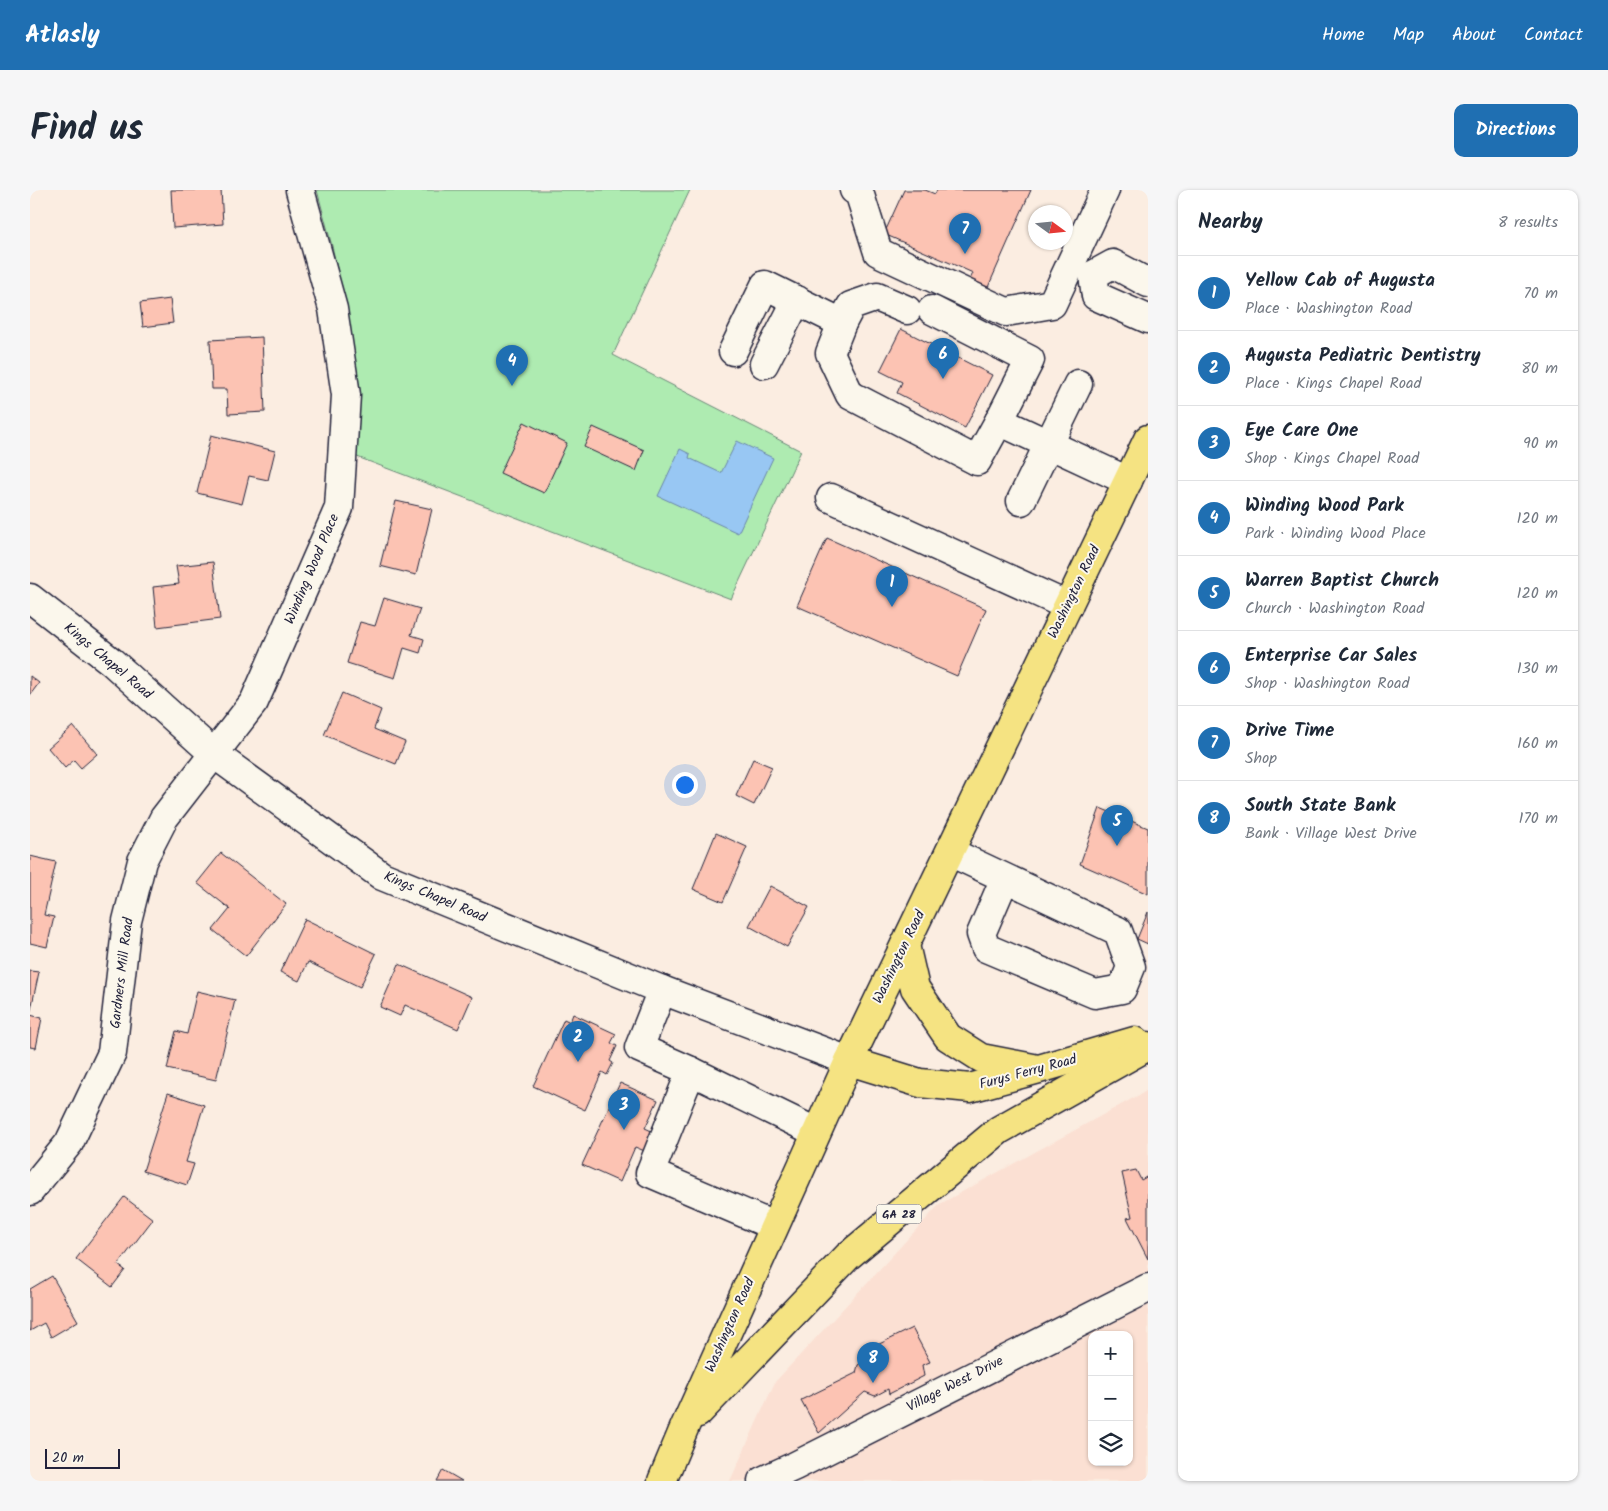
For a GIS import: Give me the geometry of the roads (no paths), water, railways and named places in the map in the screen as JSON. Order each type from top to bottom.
[{"type":"main road","name":"Washington Road","points":[[662,1481],[849,1061],[1148,439]]},
{"type":"main road","points":[[905,945],[915,988],[948,1037],[982,1058],[1039,1070]]},
{"type":"main road","name":"Furys Ferry Road","points":[[849,1061],[920,1083],[970,1088],[1039,1070],[1148,1037]]},
{"type":"main road","name":"GA 28","points":[[685,1426],[848,1256],[999,1130],[1148,1046]]},
{"type":"street","name":"Winding Wood Place","points":[[214,754],[254,702],[339,508],[346,395],[333,309],[300,190]]},
{"type":"street","points":[[857,191],[878,252],[1006,312],[1052,304],[1082,270],[1105,190]]},
{"type":"street","points":[[1082,270],[1113,264],[1148,283]]},
{"type":"street","points":[[1082,270],[1096,296],[1148,319]]},
{"type":"street","points":[[733,351],[765,285],[842,323]]},
{"type":"street","points":[[877,297],[920,310],[1030,360],[977,461],[850,396],[830,353],[842,323],[851,306],[877,297]]},
{"type":"street","points":[[764,364],[797,300]]},
{"type":"street","points":[[1021,501],[1078,384]]},
{"type":"street","points":[[999,421],[1128,480]]},
{"type":"street","points":[[830,498],[1068,606]]},
{"type":"street","name":"Kings Chapel Road","points":[[30,598],[112,662],[214,754],[382,876],[662,990],[849,1061]]},
{"type":"street","name":"Gardners Mill Road","points":[[30,1191],[69,1143],[112,1053],[127,921],[142,860],[164,818],[214,754]]},
{"type":"street","points":[[950,852],[1118,931],[1136,954],[1122,989],[1095,994],[986,948],[981,934],[1005,878]]},
{"type":"street","points":[[662,990],[639,1048],[692,1071],[816,1132]]},
{"type":"street","points":[[692,1071],[650,1172],[774,1226]]},
{"type":"street","name":"Village West Drive","points":[[762,1481],[1148,1288]]},
{"type":"water","points":[[737,441],[773,458],[738,533],[658,496],[680,449],[690,454],[689,458],[721,473]]},
{"type":"place","name":"Drive Time","points":[[965,254]]},
{"type":"place","name":"Enterprise Car Sales","points":[[943,379]]},
{"type":"place","name":"Winding Wood Park","points":[[512,386]]},
{"type":"place","name":"Yellow Cab of Augusta","points":[[892,607]]},
{"type":"place","name":"Warren Baptist Church","points":[[1117,846]]},
{"type":"place","name":"Augusta Pediatric Dentistry","points":[[578,1062]]},
{"type":"place","name":"Eye Care One","points":[[624,1130]]},
{"type":"place","name":"South State Bank","points":[[873,1383]]}]
